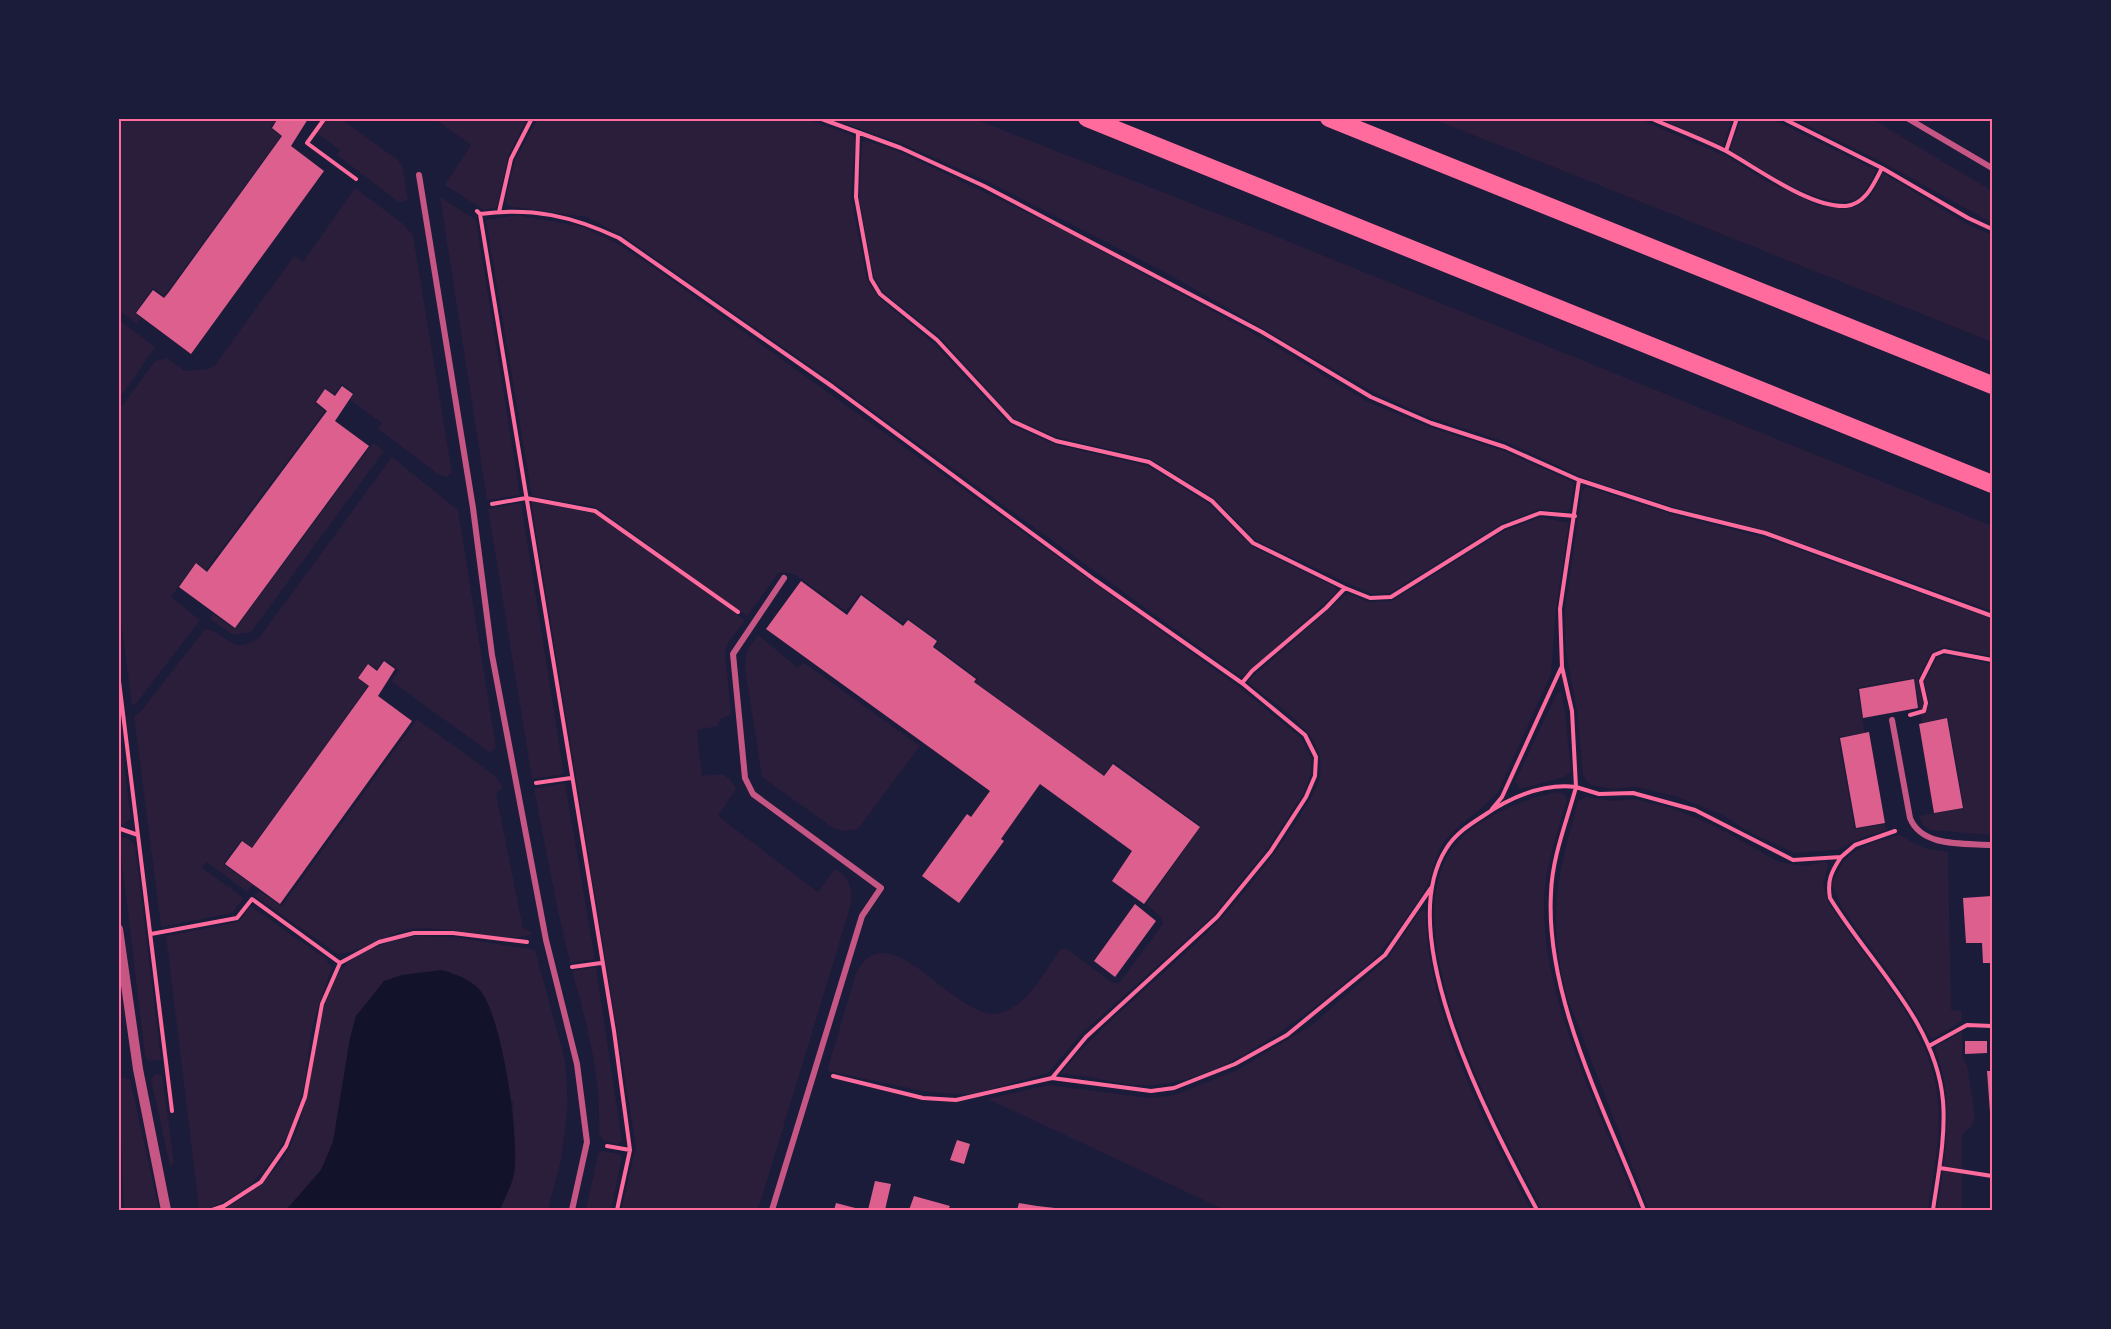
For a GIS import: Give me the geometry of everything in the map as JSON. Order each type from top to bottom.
[{"type":"highway","points":[[1087,118],[1992,484]]},
{"type":"highway","points":[[1329,118],[1992,385]]},
{"type":"street","points":[[1907,118],[1992,168]]},
{"type":"street","points":[[419,175],[473,508],[492,655],[546,940],[577,1064],[586,1142],[572,1210]]},
{"type":"street","points":[[772,1210],[862,916],[881,888],[753,794],[745,778],[733,654],[784,578]]},
{"type":"street","points":[[1893,720],[1913,826],[1924,837],[1992,845]]},
{"type":"street","points":[[118,929],[138,1069],[166,1210]]},
{"type":"path","points":[[325,118],[307,143],[356,179]]},
{"type":"path","points":[[499,212],[511,159],[532,118]]},
{"type":"path","points":[[819,118],[901,148],[1065,226],[1262,332],[1371,397],[1431,423],[1505,447],[1579,480],[1671,510],[1766,533],[1992,616]]},
{"type":"path","points":[[1650,118],[1725,151],[1765,176],[1821,202],[1847,206],[1867,195],[1882,168]]},
{"type":"path","points":[[1725,151],[1737,118]]},
{"type":"path","points":[[1782,118],[1882,168],[1968,218],[1992,229]]},
{"type":"path","points":[[858,133],[856,197],[871,279],[880,294],[937,340],[1012,421],[1056,441],[1149,462],[1212,501],[1254,543],[1370,598],[1391,597],[1503,527],[1540,513],[1575,516]]},
{"type":"path","points":[[617,1210],[630,1150],[614,1031],[478,213],[517,211],[584,222],[619,238],[833,387],[1095,580],[1242,683],[1305,735],[1316,757],[1316,776],[1306,797],[1271,851],[1217,917],[1086,1037],[1052,1078]]},
{"type":"path","points":[[1579,480],[1560,609],[1562,667],[1572,711],[1576,787],[1554,869],[1551,891],[1555,969],[1562,998],[1644,1210]]},
{"type":"path","points":[[473,508],[526,498],[595,511],[753,623]]},
{"type":"path","points":[[1242,683],[1252,671],[1326,608],[1345,588]]},
{"type":"path","points":[[1893,720],[1924,711],[1926,704],[1921,681],[1934,655],[1944,651],[1992,660]]},
{"type":"path","points":[[1490,811],[1502,797],[1562,667]]},
{"type":"path","points":[[118,673],[173,1122]]},
{"type":"path","points":[[516,786],[571,778]]},
{"type":"path","points":[[813,1072],[923,1098],[956,1100],[1052,1078],[1151,1091],[1174,1088],[1235,1064],[1287,1035],[1385,955],[1431,888],[1446,848],[1463,829],[1490,811],[1538,789],[1558,785],[1576,787],[1599,794],[1632,793],[1695,810],[1794,860],[1841,857]]},
{"type":"path","points":[[1913,826],[1864,841],[1841,857],[1832,871],[1828,885],[1830,898],[1900,997],[1929,1047],[1943,1102],[1940,1168],[1933,1210]]},
{"type":"path","points":[[118,828],[138,835]]},
{"type":"path","points":[[1431,888],[1434,951],[1446,1006],[1479,1096],[1537,1210]]},
{"type":"path","points":[[151,934],[237,918],[252,898],[339,963]]},
{"type":"path","points":[[212,1210],[233,1201],[261,1182],[286,1146],[305,1097],[322,1004],[339,963],[379,942],[414,933],[453,933],[520,943],[546,940]]},
{"type":"path","points":[[555,970],[601,963]]},
{"type":"path","points":[[1929,1047],[1967,1025],[1992,1026]]},
{"type":"path","points":[[1940,1168],[1992,1176]]},
{"type":"shaded area","points":[[119,118],[277,119],[270,128],[281,136],[164,296],[153,288],[135,313],[141,318],[137,324],[119,311]]},
{"type":"shaded area","points":[[538,118],[805,119],[852,135],[855,140],[851,197],[867,280],[878,297],[934,344],[1009,424],[1056,445],[1148,466],[1209,504],[1251,546],[1335,587],[1337,592],[1244,676],[1238,675],[836,384],[622,235],[586,217],[508,206],[505,200],[515,160]]},
{"type":"shaded area","points":[[328,119],[341,119],[398,160],[402,165],[408,200],[399,202],[337,155],[340,150],[317,133]]},
{"type":"shaded area","points":[[435,119],[527,119],[508,157],[497,207],[484,210],[445,185],[471,145]]},
{"type":"shaded area","points":[[833,119],[974,119],[1265,232],[1992,526],[1992,611],[1767,531],[1673,507],[1584,478],[1506,442],[1431,418],[1373,392],[1170,275],[987,181],[903,144]]},
{"type":"shaded area","points":[[1433,119],[1639,119],[1728,157],[1764,180],[1820,206],[1847,209],[1859,205],[1870,198],[1883,173],[1967,224],[1992,235],[1992,342]]},
{"type":"shaded area","points":[[1660,119],[1732,119],[1723,146]]},
{"type":"shaded area","points":[[1741,119],[1772,119],[1876,170],[1867,188],[1859,197],[1846,201],[1812,195],[1774,177],[1730,150]]},
{"type":"shaded area","points":[[1794,119],[1872,119],[1992,191],[1992,223],[1884,163]]},
{"type":"shaded area","points":[[865,140],[900,152],[1063,230],[1260,337],[1368,402],[1429,427],[1503,451],[1574,482],[1570,509],[1565,512],[1540,509],[1501,524],[1390,593],[1371,594],[1257,541],[1214,498],[1151,459],[1057,437],[1013,418],[940,337],[883,292],[874,277],[859,198],[862,142]]},
{"type":"shaded area","points":[[355,188],[402,223],[413,235],[452,473],[447,477],[439,475],[378,429],[382,423],[350,400],[354,393],[342,384],[334,394],[325,388],[314,403],[325,411],[206,570],[196,562],[171,597],[200,620],[136,704],[132,706],[118,598],[119,410],[155,361],[167,358],[185,371],[209,369],[215,365],[294,256],[303,262]]},
{"type":"shaded area","points":[[440,197],[476,220],[520,495],[487,500]]},
{"type":"shaded area","points":[[517,215],[583,227],[616,243],[656,269],[1239,687],[1301,738],[1311,758],[1311,774],[1302,796],[1268,848],[1214,915],[1081,1034],[1048,1073],[974,1094],[954,1094],[923,1091],[827,1071],[856,973],[871,956],[888,953],[906,961],[967,1004],[986,1013],[1004,1012],[1022,1001],[1061,949],[1067,949],[1113,983],[1119,983],[1163,924],[1162,918],[1146,904],[1201,826],[1114,762],[1103,775],[975,682],[978,678],[935,647],[939,641],[907,618],[902,623],[861,593],[846,611],[794,574],[779,572],[747,616],[596,507],[532,496],[486,220]]},
{"type":"shaded area","points":[[119,320],[155,347],[119,399]]},
{"type":"shaded area","points":[[373,443],[384,451],[251,632],[233,635],[210,619],[213,614],[235,629]]},
{"type":"shaded area","points":[[392,457],[458,510],[496,747],[491,753],[391,681],[399,670],[384,659],[377,669],[368,663],[357,678],[368,686],[252,847],[241,840],[223,864],[253,885],[247,892],[207,862],[202,868],[244,898],[232,913],[161,927],[134,716],[141,711],[205,629],[219,634],[229,642],[241,645],[259,638]]},
{"type":"shaded area","points":[[1587,487],[1671,514],[1766,538],[1992,619],[1992,656],[1943,647],[1931,653],[1918,680],[1924,703],[1922,708],[1920,709],[1914,678],[1857,688],[1865,733],[1838,737],[1855,829],[1885,824],[1887,830],[1864,837],[1837,850],[1795,853],[1753,834],[1722,815],[1675,796],[1635,787],[1613,789],[1590,785],[1583,775],[1577,711],[1566,653],[1565,610],[1582,491]]},
{"type":"shaded area","points":[[531,501],[594,513],[745,620],[728,643],[725,653],[731,714],[721,719],[718,726],[697,730],[702,776],[722,774],[731,780],[736,789],[718,816],[818,892],[834,870],[838,870],[844,876],[850,888],[851,900],[846,921],[758,1210],[621,1210],[636,1147]]},
{"type":"shaded area","points":[[521,503],[564,774],[532,779],[488,509]]},
{"type":"shaded area","points":[[1541,517],[1569,523],[1556,608],[1551,674],[1498,792],[1455,830],[1442,845],[1423,893],[1378,955],[1280,1032],[1232,1061],[1206,1072],[1181,1081],[1155,1085],[1119,1083],[1060,1074],[1117,1015],[1229,910],[1292,829],[1315,790],[1320,776],[1320,758],[1317,747],[1291,716],[1249,683],[1249,680],[1344,596],[1349,594],[1369,602],[1392,601],[1504,531]]},
{"type":"shaded area","points":[[758,635],[798,668],[803,662],[920,746],[858,829],[843,831],[833,828],[762,777],[745,669],[747,650]]},
{"type":"shaded area","points":[[1944,655],[1992,664],[1992,835],[1930,830],[1923,825],[1919,816],[1964,808],[1948,717],[1922,723],[1921,715],[1926,713],[1929,703],[1924,682],[1937,658]]},
{"type":"shaded area","points":[[1561,691],[1571,772],[1564,777],[1520,789],[1515,782],[1557,693]]},
{"type":"shaded area","points":[[417,719],[494,775],[503,787],[496,793],[523,928],[532,935],[504,937],[442,929],[412,929],[354,951],[338,954],[255,896],[259,891],[282,906]]},
{"type":"shaded area","points":[[119,729],[131,818],[123,825],[118,823]]},
{"type":"shaded area","points":[[565,783],[595,959],[570,963],[534,789]]},
{"type":"shaded area","points":[[1557,792],[1563,793],[1567,799],[1546,877],[1545,927],[1550,968],[1575,1052],[1639,1210],[1543,1210],[1480,1085],[1460,1035],[1444,984],[1435,935],[1436,891],[1449,854],[1470,831],[1497,813],[1527,800]]},
{"type":"shaded area","points":[[1586,797],[1613,801],[1633,799],[1672,808],[1715,826],[1779,862],[1804,866],[1826,861],[1828,865],[1823,885],[1827,900],[1910,1020],[1933,1073],[1938,1102],[1938,1129],[1928,1210],[1649,1210],[1567,997],[1557,943],[1556,920],[1560,876],[1578,801]]},
{"type":"shaded area","points":[[1899,835],[1924,848],[1948,852],[1951,1010],[1962,1011],[1962,1021],[1934,1038],[1930,1037],[1905,995],[1842,908],[1832,885],[1843,863],[1858,850],[1866,845]]},
{"type":"shaded area","points":[[119,837],[127,838],[135,845],[161,1060],[149,1061],[145,1055]]},
{"type":"shaded area","points":[[250,906],[325,958],[332,968],[314,1021],[303,1089],[295,1116],[278,1151],[254,1181],[239,1193],[203,1210],[199,1208],[166,936],[239,922]]},
{"type":"shaded area","points":[[1426,910],[1428,947],[1435,986],[1446,1025],[1477,1104],[1531,1210],[1225,1210],[988,1099],[1049,1085],[1150,1098],[1175,1095],[1239,1069],[1312,1025],[1388,958],[1420,911]]},
{"type":"shaded area","points":[[415,936],[453,937],[535,950],[565,1060],[568,1104],[561,1160],[548,1210],[499,1210],[514,1174],[513,1101],[356,1016],[340,1113],[330,1151],[318,1174],[286,1210],[222,1210],[251,1192],[272,1173],[287,1152],[305,1106],[324,1007],[339,972],[359,955],[386,943]]},
{"type":"shaded area","points":[[596,967],[622,1141],[618,1144],[604,1141],[599,1135],[596,1072],[572,971]]},
{"type":"shaded area","points":[[442,970],[467,980],[479,989],[487,1002],[502,1049],[512,1107],[515,1157],[513,1178],[501,1208],[286,1210],[321,1170],[333,1142],[350,1038],[356,1016],[384,981],[402,975]]},
{"type":"shaded area","points":[[1962,1032],[1962,1057],[1967,1065],[1975,1116],[1973,1124],[1962,1135],[1962,1210],[1937,1210],[1947,1130],[1947,1109],[1941,1069],[1935,1050],[1938,1045]]},
{"type":"shaded area","points":[[155,1074],[162,1075],[174,1163],[170,1166],[151,1079]]},
{"type":"shaded area","points":[[119,1077],[130,1079],[159,1210],[124,1210]]},
{"type":"shaded area","points":[[602,1151],[620,1154],[622,1158],[611,1210],[586,1210],[598,1154]]},
{"type":"building","points":[[278,118],[290,121],[292,118],[308,119],[291,146],[324,171],[191,354],[136,313],[153,290],[164,298],[169,292],[282,136],[272,128]]},
{"type":"building","points":[[342,386],[353,394],[335,421],[369,446],[235,628],[179,587],[196,563],[207,572],[327,411],[316,402],[325,389],[335,396]]},
{"type":"building","points":[[801,581],[847,615],[861,595],[903,626],[908,620],[937,641],[933,647],[976,679],[974,682],[1104,776],[1113,764],[1200,827],[1144,904],[1112,881],[1132,851],[1040,784],[1001,839],[1004,841],[959,903],[922,876],[967,814],[971,817],[990,791],[766,629]]},
{"type":"building","points":[[384,661],[395,669],[378,696],[412,721],[280,904],[225,864],[242,841],[252,848],[369,686],[358,678],[368,664],[377,671]]},
{"type":"building","points":[[1914,679],[1918,708],[1863,718],[1859,689]]},
{"type":"building","points":[[1947,718],[1963,808],[1934,813],[1919,724]]},
{"type":"building","points":[[1869,732],[1885,823],[1856,828],[1840,738]]},
{"type":"building","points":[[1992,896],[1992,963],[1983,963],[1982,943],[1966,943],[1963,898]]},
{"type":"building","points":[[1135,904],[1156,921],[1115,977],[1094,961]]},
{"type":"building","points":[[1965,1041],[1987,1041],[1987,1053],[1965,1054]]},
{"type":"building","points":[[1987,1071],[1992,1071],[1992,1112],[1990,1112]]},
{"type":"building","points":[[957,1140],[970,1144],[964,1164],[950,1160]]},
{"type":"building","points":[[875,1181],[891,1184],[885,1210],[868,1210]]},
{"type":"building","points":[[914,1196],[950,1206],[948,1210],[909,1210]]},
{"type":"building","points":[[836,1203],[863,1210],[834,1210]]},
{"type":"building","points":[[1019,1203],[1037,1206],[1055,1208],[1017,1210]]}]
